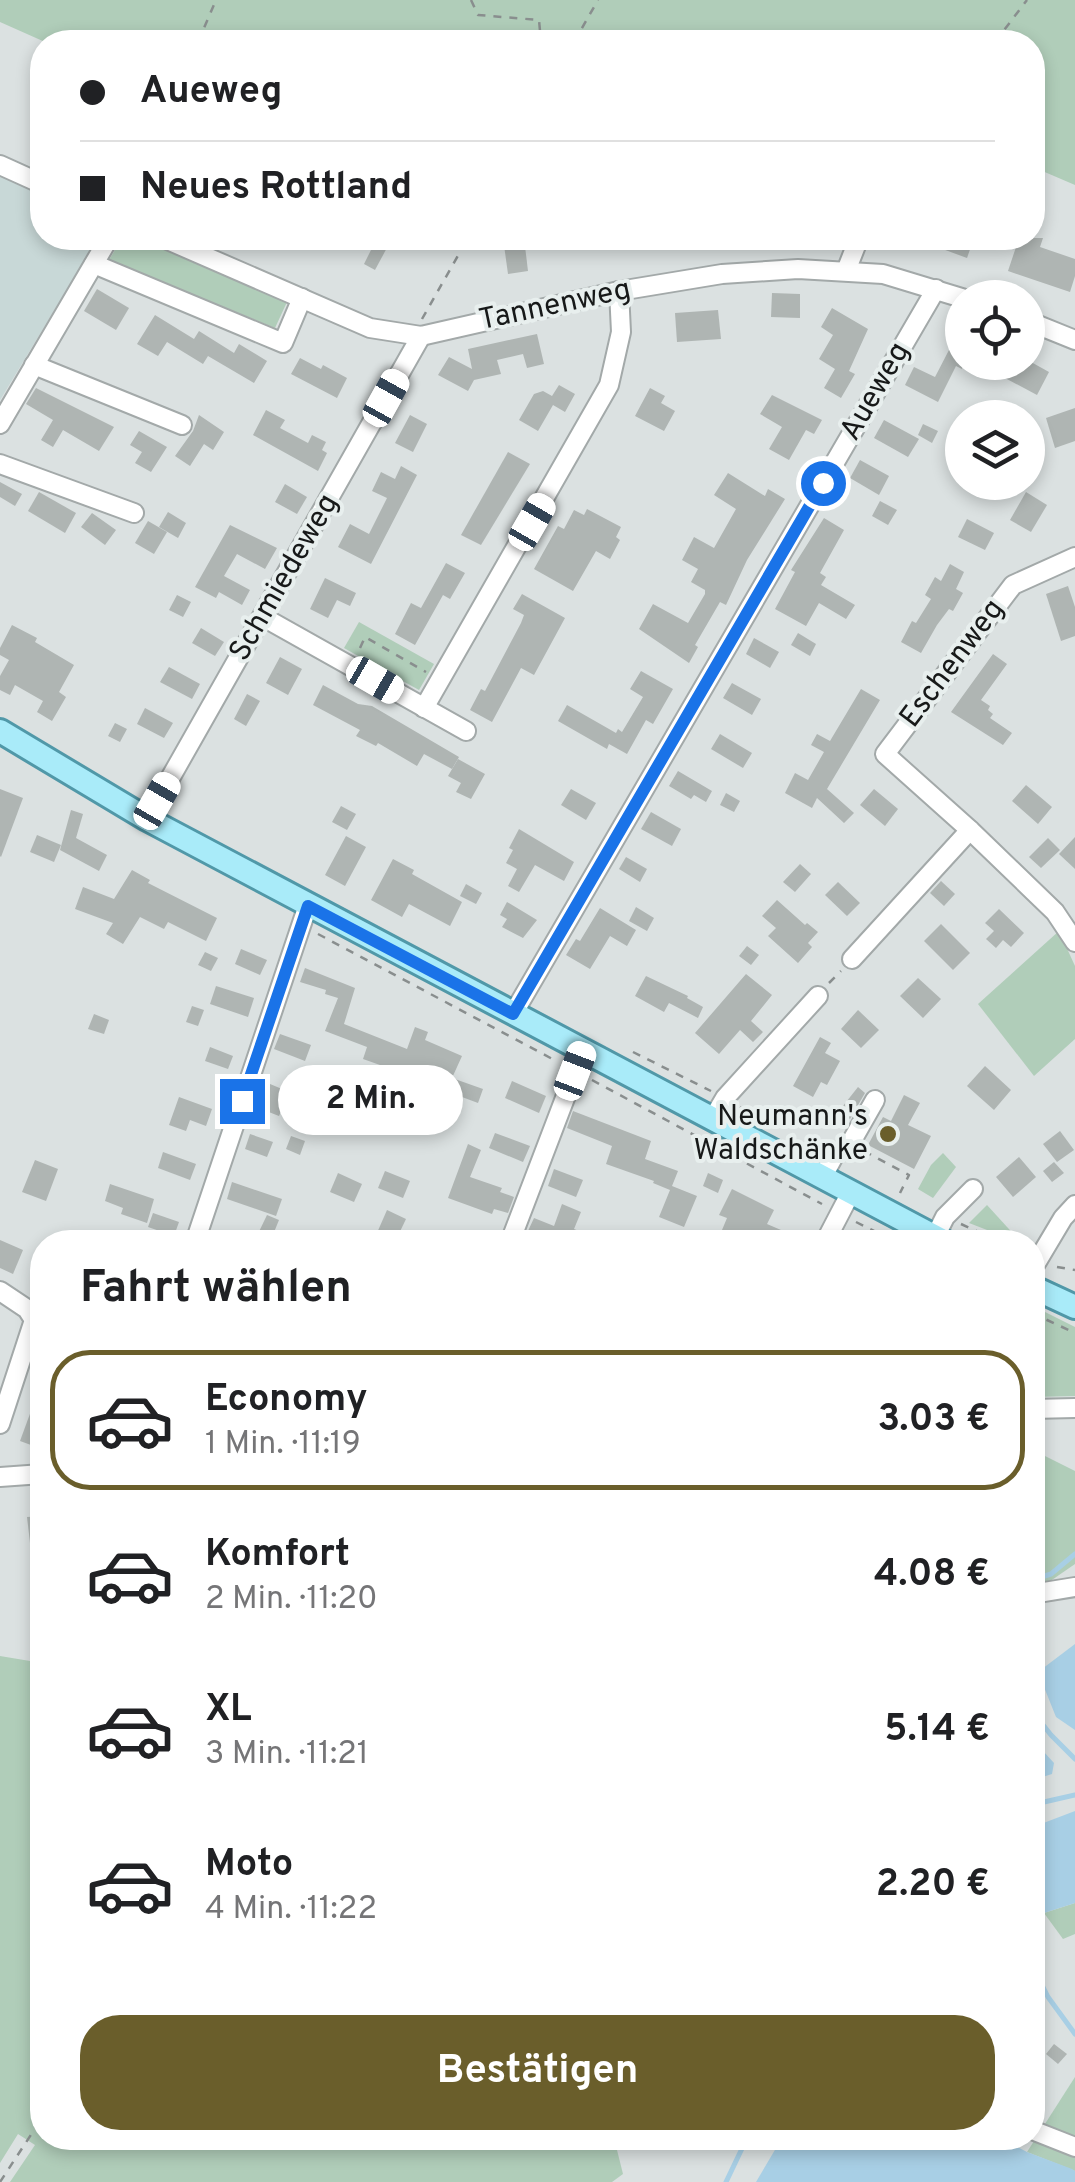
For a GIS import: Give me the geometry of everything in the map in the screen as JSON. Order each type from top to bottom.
[{"type":"main road","points":[[0,730],[147,819],[920,1230]]},
{"type":"main road","points":[[1045,1293],[1075,1308]]},
{"type":"street","points":[[0,165],[30,179]]},
{"type":"street","points":[[0,424],[102,250]]},
{"type":"street","name":"Tannenweg","points":[[191,250],[370,328],[417,336],[619,291],[722,274],[798,269],[846,271],[897,276],[945,292]]},
{"type":"street","points":[[846,271],[854,250]]},
{"type":"street","points":[[94,264],[284,343],[302,298]]},
{"type":"street","name":"Aueweg","points":[[513,1014],[936,289]]},
{"type":"street","points":[[424,708],[609,386],[621,332],[619,291]]},
{"type":"street","points":[[1045,328],[1075,340]]},
{"type":"street","name":"Schmiedeweg","points":[[147,819],[417,336]]},
{"type":"street","points":[[34,365],[182,424]]},
{"type":"street","points":[[0,464],[134,513]]},
{"type":"street","name":"Eschenweg","points":[[970,830],[885,754],[1013,585],[1075,557]]},
{"type":"street","points":[[263,617],[466,731]]},
{"type":"street","points":[[852,959],[970,830],[1054,912],[1075,942]]},
{"type":"street","points":[[199,1230],[308,906]]},
{"type":"street","points":[[712,1120],[725,1098],[818,996]]},
{"type":"street","points":[[515,1230],[583,1051]]},
{"type":"street","points":[[822,1178],[835,1154],[850,1144],[874,1100]]},
{"type":"street","points":[[942,1230],[945,1217],[973,1190]]},
{"type":"street","points":[[831,1230],[850,1194]]},
{"type":"street","points":[[1045,1249],[1075,1205]]},
{"type":"street","points":[[0,1291],[30,1314]]},
{"type":"street","points":[[0,1424],[30,1332]]},
{"type":"street","points":[[1045,1409],[1075,1408]]},
{"type":"street","points":[[0,1477],[30,1475]]},
{"type":"street","points":[[1045,1592],[1075,1587]]},
{"type":"street","points":[[1045,2135],[1075,2147]]},
{"type":"path","points":[[203,30],[216,0]]},
{"type":"path","points":[[470,0],[478,14],[539,20],[540,30]]},
{"type":"path","points":[[581,30],[598,0]]},
{"type":"path","points":[[1004,30],[1027,0]]},
{"type":"path","points":[[417,336],[462,250]]},
{"type":"path","points":[[350,666],[366,637],[440,680]]},
{"type":"path","points":[[818,996],[852,959]]},
{"type":"path","points":[[850,1144],[910,1174],[899,1195]]},
{"type":"path","points":[[873,1156],[876,1150]]},
{"type":"path","points":[[1045,1319],[1075,1333]]},
{"type":"path","points":[[0,2182],[30,2136]]},
{"type":"shaded area","points":[[0,171],[30,185],[30,250],[91,250],[0,400]]},
{"type":"green space","points":[[0,0],[1075,0],[1075,185],[1045,172],[1045,30],[30,30],[30,35],[0,22]]},
{"type":"green space","points":[[115,250],[167,250],[287,302],[275,328],[109,260]]},
{"type":"green space","points":[[359,622],[434,664],[419,690],[344,648]]},
{"type":"green space","points":[[1059,931],[1075,966],[1075,1039],[1034,1076],[978,1004]]},
{"type":"green space","points":[[943,1153],[956,1167],[933,1198],[918,1189],[931,1165]]},
{"type":"green space","points":[[987,1205],[1010,1230],[987,1230],[969,1223]]},
{"type":"green space","points":[[1045,1312],[1075,1327],[1075,1396],[1045,1397]]},
{"type":"green space","points":[[1045,1456],[1075,1471],[1075,1564],[1045,1585]]},
{"type":"green space","points":[[0,1656],[30,1661],[30,2142],[18,2134],[0,2163]]},
{"type":"green space","points":[[1075,1903],[1075,1934],[1063,1939],[1045,1913]]},
{"type":"green space","points":[[1075,2077],[1075,2171],[1027,2152],[1045,2150],[1045,2124]]},
{"type":"green space","points":[[32,2150],[617,2150],[623,2174],[612,2182],[10,2182]]},
{"type":"water","points":[[1075,1644],[1075,1730],[1056,1717],[1045,1690],[1045,1667]]},
{"type":"water","points":[[1045,1753],[1054,1763],[1052,1774],[1045,1776]]},
{"type":"water","points":[[1075,1811],[1075,1903],[1045,1913],[1045,1822]]},
{"type":"water","points":[[775,2150],[1023,2150],[1075,2171],[1075,2182],[756,2182]]},
{"type":"building","points":[[1045,249],[1075,259],[1070,292],[1045,284],[1045,280],[1008,271],[1015,250]]},
{"type":"building","points":[[371,250],[386,250],[375,270],[364,264]]},
{"type":"building","points":[[505,250],[525,250],[528,271],[508,274]]},
{"type":"building","points":[[945,250],[970,250],[967,258]]},
{"type":"building","points":[[97,289],[129,308],[116,330],[84,311]]},
{"type":"building","points":[[772,293],[800,294],[800,318],[771,317]]},
{"type":"building","points":[[832,308],[868,329],[849,371],[855,374],[841,398],[824,388],[835,369],[819,359],[833,335],[821,327]]},
{"type":"building","points":[[718,310],[721,339],[677,342],[675,313]]},
{"type":"building","points":[[155,315],[194,339],[199,331],[234,353],[239,344],[267,361],[254,383],[208,356],[203,364],[167,342],[158,356],[137,344]]},
{"type":"building","points":[[537,334],[544,364],[527,368],[523,354],[497,360],[501,374],[474,380],[468,391],[438,375],[449,357],[472,369],[468,349]]},
{"type":"building","points":[[300,358],[347,378],[337,398],[291,374]]},
{"type":"building","points":[[945,358],[945,380],[949,380],[938,402],[905,385],[914,367],[935,377]]},
{"type":"building","points":[[1009,380],[1045,380],[1037,395]]},
{"type":"building","points":[[559,385],[575,394],[565,412],[553,405],[538,431],[519,420],[534,394],[543,391],[552,396]]},
{"type":"building","points":[[36,388],[114,427],[99,451],[63,430],[53,447],[41,440],[53,420],[26,404]]},
{"type":"building","points":[[650,388],[665,396],[661,403],[675,411],[664,431],[635,416]]},
{"type":"building","points":[[772,395],[822,420],[814,434],[806,430],[789,460],[769,449],[782,427],[760,414]]},
{"type":"building","points":[[1075,408],[1075,441],[1055,448],[1046,418]]},
{"type":"building","points":[[266,410],[285,420],[280,428],[308,443],[312,435],[326,442],[322,450],[327,453],[318,471],[253,435]]},
{"type":"building","points":[[199,415],[224,432],[213,450],[204,444],[190,466],[175,456]]},
{"type":"building","points":[[410,415],[427,424],[413,452],[395,443]]},
{"type":"building","points":[[884,420],[919,439],[908,457],[874,438]]},
{"type":"building","points":[[923,424],[938,431],[932,443],[918,435]]},
{"type":"building","points":[[139,431],[167,447],[151,472],[135,463],[142,452],[130,445]]},
{"type":"building","points":[[508,452],[530,464],[481,545],[461,535]]},
{"type":"building","points":[[860,460],[889,476],[879,495],[850,478]]},
{"type":"building","points":[[401,466],[417,475],[371,564],[338,547],[350,524],[369,534],[387,498],[372,491],[381,472],[395,479]]},
{"type":"building","points":[[728,473],[765,496],[768,489],[785,499],[747,560],[726,605],[720,602],[689,663],[639,629],[653,604],[688,623],[705,594],[705,590],[691,582],[698,569],[682,560],[694,537],[714,548],[736,509],[714,495]]},
{"type":"building","points":[[0,482],[22,494],[15,506],[0,497]]},
{"type":"building","points":[[285,484],[307,497],[297,514],[275,502]]},
{"type":"building","points":[[39,492],[76,513],[65,533],[28,511]]},
{"type":"building","points":[[1021,500],[1039,500],[1047,505],[1031,532],[1010,520]]},
{"type":"building","points":[[880,501],[897,510],[888,525],[872,516]]},
{"type":"building","points":[[587,509],[621,527],[616,537],[620,540],[610,559],[596,551],[573,591],[534,569],[558,526],[564,529],[574,510],[584,515]]},
{"type":"building","points":[[168,512],[186,523],[178,538],[159,527]]},
{"type":"building","points":[[92,513],[116,530],[105,545],[81,527]]},
{"type":"building","points":[[824,518],[844,530],[820,573],[826,577],[821,585],[855,605],[846,619],[819,603],[806,626],[775,609],[795,572],[791,570]]},
{"type":"building","points":[[967,519],[994,533],[985,550],[958,537]]},
{"type":"building","points":[[148,521],[167,532],[154,554],[135,543]]},
{"type":"building","points":[[230,525],[277,548],[265,569],[237,554],[224,576],[250,590],[242,605],[219,592],[216,598],[195,587]]},
{"type":"building","points":[[446,563],[465,573],[450,599],[443,595],[415,645],[395,634],[411,603],[421,608]]},
{"type":"building","points":[[950,564],[964,572],[956,589],[963,593],[921,653],[901,642],[931,599],[925,595],[935,577],[941,581]]},
{"type":"building","points":[[325,578],[356,593],[350,606],[337,600],[328,618],[310,609]]},
{"type":"building","points":[[1068,586],[1075,607],[1075,636],[1061,641],[1046,594]]},
{"type":"building","points":[[522,594],[565,618],[534,675],[521,668],[492,722],[470,710],[481,689],[485,691],[521,623],[524,615],[513,609]]},
{"type":"building","points":[[177,595],[191,602],[183,617],[169,610]]},
{"type":"building","points":[[12,625],[74,665],[59,692],[66,697],[52,721],[37,712],[43,701],[15,685],[10,695],[0,690],[0,676],[9,660],[0,655],[0,648]]},
{"type":"building","points":[[201,628],[224,642],[215,656],[192,643]]},
{"type":"building","points":[[798,633],[816,644],[810,656],[791,645]]},
{"type":"building","points":[[754,638],[779,652],[770,668],[746,654]]},
{"type":"building","points":[[993,654],[1007,664],[981,700],[990,706],[990,718],[1012,733],[1003,745],[951,712]]},
{"type":"building","points":[[280,657],[302,669],[288,695],[266,683]]},
{"type":"building","points":[[169,667],[200,684],[192,699],[160,682]]},
{"type":"building","points":[[641,671],[673,689],[653,724],[646,720],[627,754],[609,744],[607,749],[558,721],[567,705],[616,733],[618,729],[622,732],[643,697],[630,689]]},
{"type":"building","points":[[732,683],[761,699],[752,715],[723,698]]},
{"type":"building","points":[[323,685],[358,704],[372,706],[459,757],[452,769],[424,754],[417,766],[378,743],[376,746],[356,736],[360,730],[313,705]]},
{"type":"building","points":[[861,689],[880,700],[827,789],[854,813],[844,823],[817,798],[812,808],[785,793],[795,773],[808,780],[824,752],[811,745],[817,734],[830,741]]},
{"type":"building","points":[[247,694],[260,701],[246,726],[234,719]]},
{"type":"building","points":[[145,708],[173,723],[164,738],[137,724]]},
{"type":"building","points":[[115,723],[127,729],[120,742],[108,736]]},
{"type":"building","points":[[720,734],[752,753],[743,768],[711,749]]},
{"type":"building","points":[[458,759],[485,774],[471,799],[456,792],[461,783],[448,776]]},
{"type":"building","points":[[678,771],[712,791],[706,802],[694,795],[691,799],[669,786]]},
{"type":"building","points":[[1026,785],[1052,807],[1038,824],[1012,801]]},
{"type":"building","points":[[0,789],[23,798],[1,857],[0,856]]},
{"type":"building","points":[[571,789],[596,803],[586,820],[561,805]]},
{"type":"building","points":[[874,789],[898,809],[885,826],[860,805]]},
{"type":"building","points":[[726,793],[740,801],[734,812],[720,805]]},
{"type":"building","points":[[341,806],[356,814],[347,830],[332,822]]},
{"type":"building","points":[[71,810],[83,814],[76,838],[107,855],[99,871],[60,850]]},
{"type":"building","points":[[651,812],[681,829],[672,846],[641,829]]},
{"type":"building","points":[[519,829],[574,862],[564,881],[535,865],[519,892],[508,886],[517,869],[506,863]]},
{"type":"building","points":[[37,835],[61,845],[54,862],[30,852]]},
{"type":"building","points":[[346,836],[366,847],[345,886],[325,875]]},
{"type":"building","points":[[1075,837],[1075,869],[1059,854]]},
{"type":"building","points":[[1048,838],[1060,850],[1041,868],[1029,857]]},
{"type":"building","points":[[626,857],[647,869],[640,882],[619,869]]},
{"type":"building","points":[[393,859],[462,902],[450,926],[409,904],[402,917],[371,900]]},
{"type":"building","points":[[800,864],[811,874],[795,892],[783,882]]},
{"type":"building","points":[[132,870],[150,880],[148,883],[217,918],[206,941],[168,922],[164,929],[140,917],[123,944],[106,934],[113,923],[75,909],[83,887],[114,899]]},
{"type":"building","points":[[941,881],[955,894],[944,906],[930,893]]},
{"type":"building","points":[[838,882],[860,903],[847,916],[825,895]]},
{"type":"building","points":[[466,884],[482,893],[476,904],[460,896]]},
{"type":"building","points":[[777,900],[818,932],[808,943],[812,947],[798,963],[768,936],[776,928],[762,916]]},
{"type":"building","points":[[507,902],[537,920],[523,938],[502,927],[507,919],[500,915]]},
{"type":"building","points":[[636,907],[654,918],[647,931],[629,921]]},
{"type":"building","points":[[600,908],[636,930],[627,946],[610,936],[590,969],[566,955],[576,939],[580,941]]},
{"type":"building","points":[[999,909],[1024,933],[1011,947],[1003,940],[996,948],[986,939],[994,931],[985,923]]},
{"type":"building","points":[[941,924],[970,953],[953,970],[924,941]]},
{"type":"building","points":[[747,946],[759,955],[751,965],[739,956]]},
{"type":"building","points":[[241,949],[267,960],[260,975],[235,964]]},
{"type":"building","points":[[205,952],[218,958],[211,971],[198,965]]},
{"type":"building","points":[[305,968],[355,988],[344,1024],[407,1049],[415,1027],[428,1032],[425,1040],[462,1056],[452,1078],[483,1089],[478,1103],[446,1091],[442,1100],[406,1088],[411,1076],[363,1059],[367,1047],[325,1031],[338,998],[300,982]]},
{"type":"building","points":[[746,974],[772,995],[751,1021],[763,1032],[753,1042],[740,1030],[719,1054],[695,1033]]},
{"type":"building","points":[[646,976],[703,1007],[698,1018],[669,1003],[664,1012],[635,996]]},
{"type":"building","points":[[918,978],[941,999],[923,1018],[900,996]]},
{"type":"building","points":[[216,986],[254,998],[248,1017],[210,1004]]},
{"type":"building","points":[[192,1006],[204,1010],[198,1026],[186,1022]]},
{"type":"building","points":[[858,1010],[879,1030],[861,1048],[841,1029]]},
{"type":"building","points":[[94,1014],[109,1020],[104,1034],[88,1029]]},
{"type":"building","points":[[280,1034],[311,1045],[305,1061],[274,1049]]},
{"type":"building","points":[[820,1037],[831,1043],[825,1053],[840,1061],[827,1085],[821,1082],[813,1097],[793,1086]]},
{"type":"building","points":[[210,1047],[233,1056],[228,1069],[205,1061]]},
{"type":"building","points":[[985,1066],[1011,1090],[994,1110],[967,1086]]},
{"type":"building","points":[[306,1080],[324,1086],[320,1100],[301,1094]]},
{"type":"building","points":[[263,1081],[289,1092],[279,1116],[261,1109],[265,1099],[257,1096]]},
{"type":"building","points":[[512,1081],[546,1096],[539,1113],[505,1098]]},
{"type":"building","points":[[858,1087],[865,1093],[850,1119],[839,1111]]},
{"type":"building","points":[[904,1095],[920,1103],[908,1125],[931,1136],[914,1169],[868,1145],[883,1117],[891,1121]]},
{"type":"building","points":[[179,1097],[212,1109],[206,1126],[190,1120],[186,1131],[169,1125]]},
{"type":"building","points":[[573,1111],[651,1141],[645,1159],[678,1171],[672,1186],[697,1196],[684,1227],[659,1217],[670,1190],[606,1164],[612,1146],[567,1128]]},
{"type":"building","points":[[1060,1131],[1074,1150],[1057,1162],[1043,1144]]},
{"type":"building","points":[[495,1133],[530,1146],[523,1162],[489,1148]]},
{"type":"building","points":[[250,1134],[273,1142],[267,1157],[245,1149]]},
{"type":"building","points":[[291,1136],[305,1141],[300,1155],[286,1149]]},
{"type":"building","points":[[468,1144],[481,1150],[470,1177],[502,1188],[500,1192],[514,1197],[508,1213],[494,1209],[492,1214],[448,1198]]},
{"type":"building","points":[[163,1152],[196,1164],[190,1180],[158,1168]]},
{"type":"building","points":[[1019,1157],[1036,1177],[1013,1197],[996,1177]]},
{"type":"building","points":[[35,1160],[58,1169],[46,1201],[22,1192]]},
{"type":"building","points":[[1054,1162],[1064,1173],[1052,1182],[1043,1171]]},
{"type":"building","points":[[554,1169],[583,1180],[576,1197],[548,1186]]},
{"type":"building","points":[[385,1171],[410,1181],[403,1198],[378,1188]]},
{"type":"building","points":[[338,1173],[362,1184],[354,1202],[330,1192]]},
{"type":"building","points":[[708,1173],[723,1180],[718,1193],[703,1186]]},
{"type":"building","points":[[232,1182],[282,1199],[276,1216],[227,1199]]},
{"type":"building","points":[[110,1184],[154,1199],[147,1223],[121,1214],[123,1208],[105,1201]]},
{"type":"building","points":[[732,1189],[774,1210],[767,1224],[781,1230],[722,1230],[727,1218],[719,1215]]},
{"type":"building","points":[[562,1204],[581,1212],[576,1230],[528,1230],[534,1218],[554,1226]]},
{"type":"building","points":[[387,1210],[406,1219],[401,1230],[378,1230]]},
{"type":"building","points":[[153,1213],[179,1222],[176,1230],[148,1227]]},
{"type":"building","points":[[267,1215],[279,1220],[275,1230],[260,1230]]},
{"type":"building","points":[[0,1240],[23,1250],[13,1274],[0,1268]]},
{"type":"building","points":[[30,1414],[30,1445],[20,1441]]},
{"type":"building","points":[[1054,2044],[1067,2054],[1058,2064],[1046,2054]]},
{"type":"waterway","points":[[1045,1576],[1075,1554]]},
{"type":"waterway","points":[[1045,1727],[1075,1759]]},
{"type":"waterway","points":[[1045,1802],[1075,1795]]},
{"type":"waterway","points":[[1045,1991],[1075,2034]]},
{"type":"waterway","points":[[726,2182],[741,2150]]},
{"type":"place","name":"Neumann's Waldschänke","points":[[888,1134]]},
{"type":"route","points":[[242,1101],[308,906],[513,1014],[823,483]]}]
